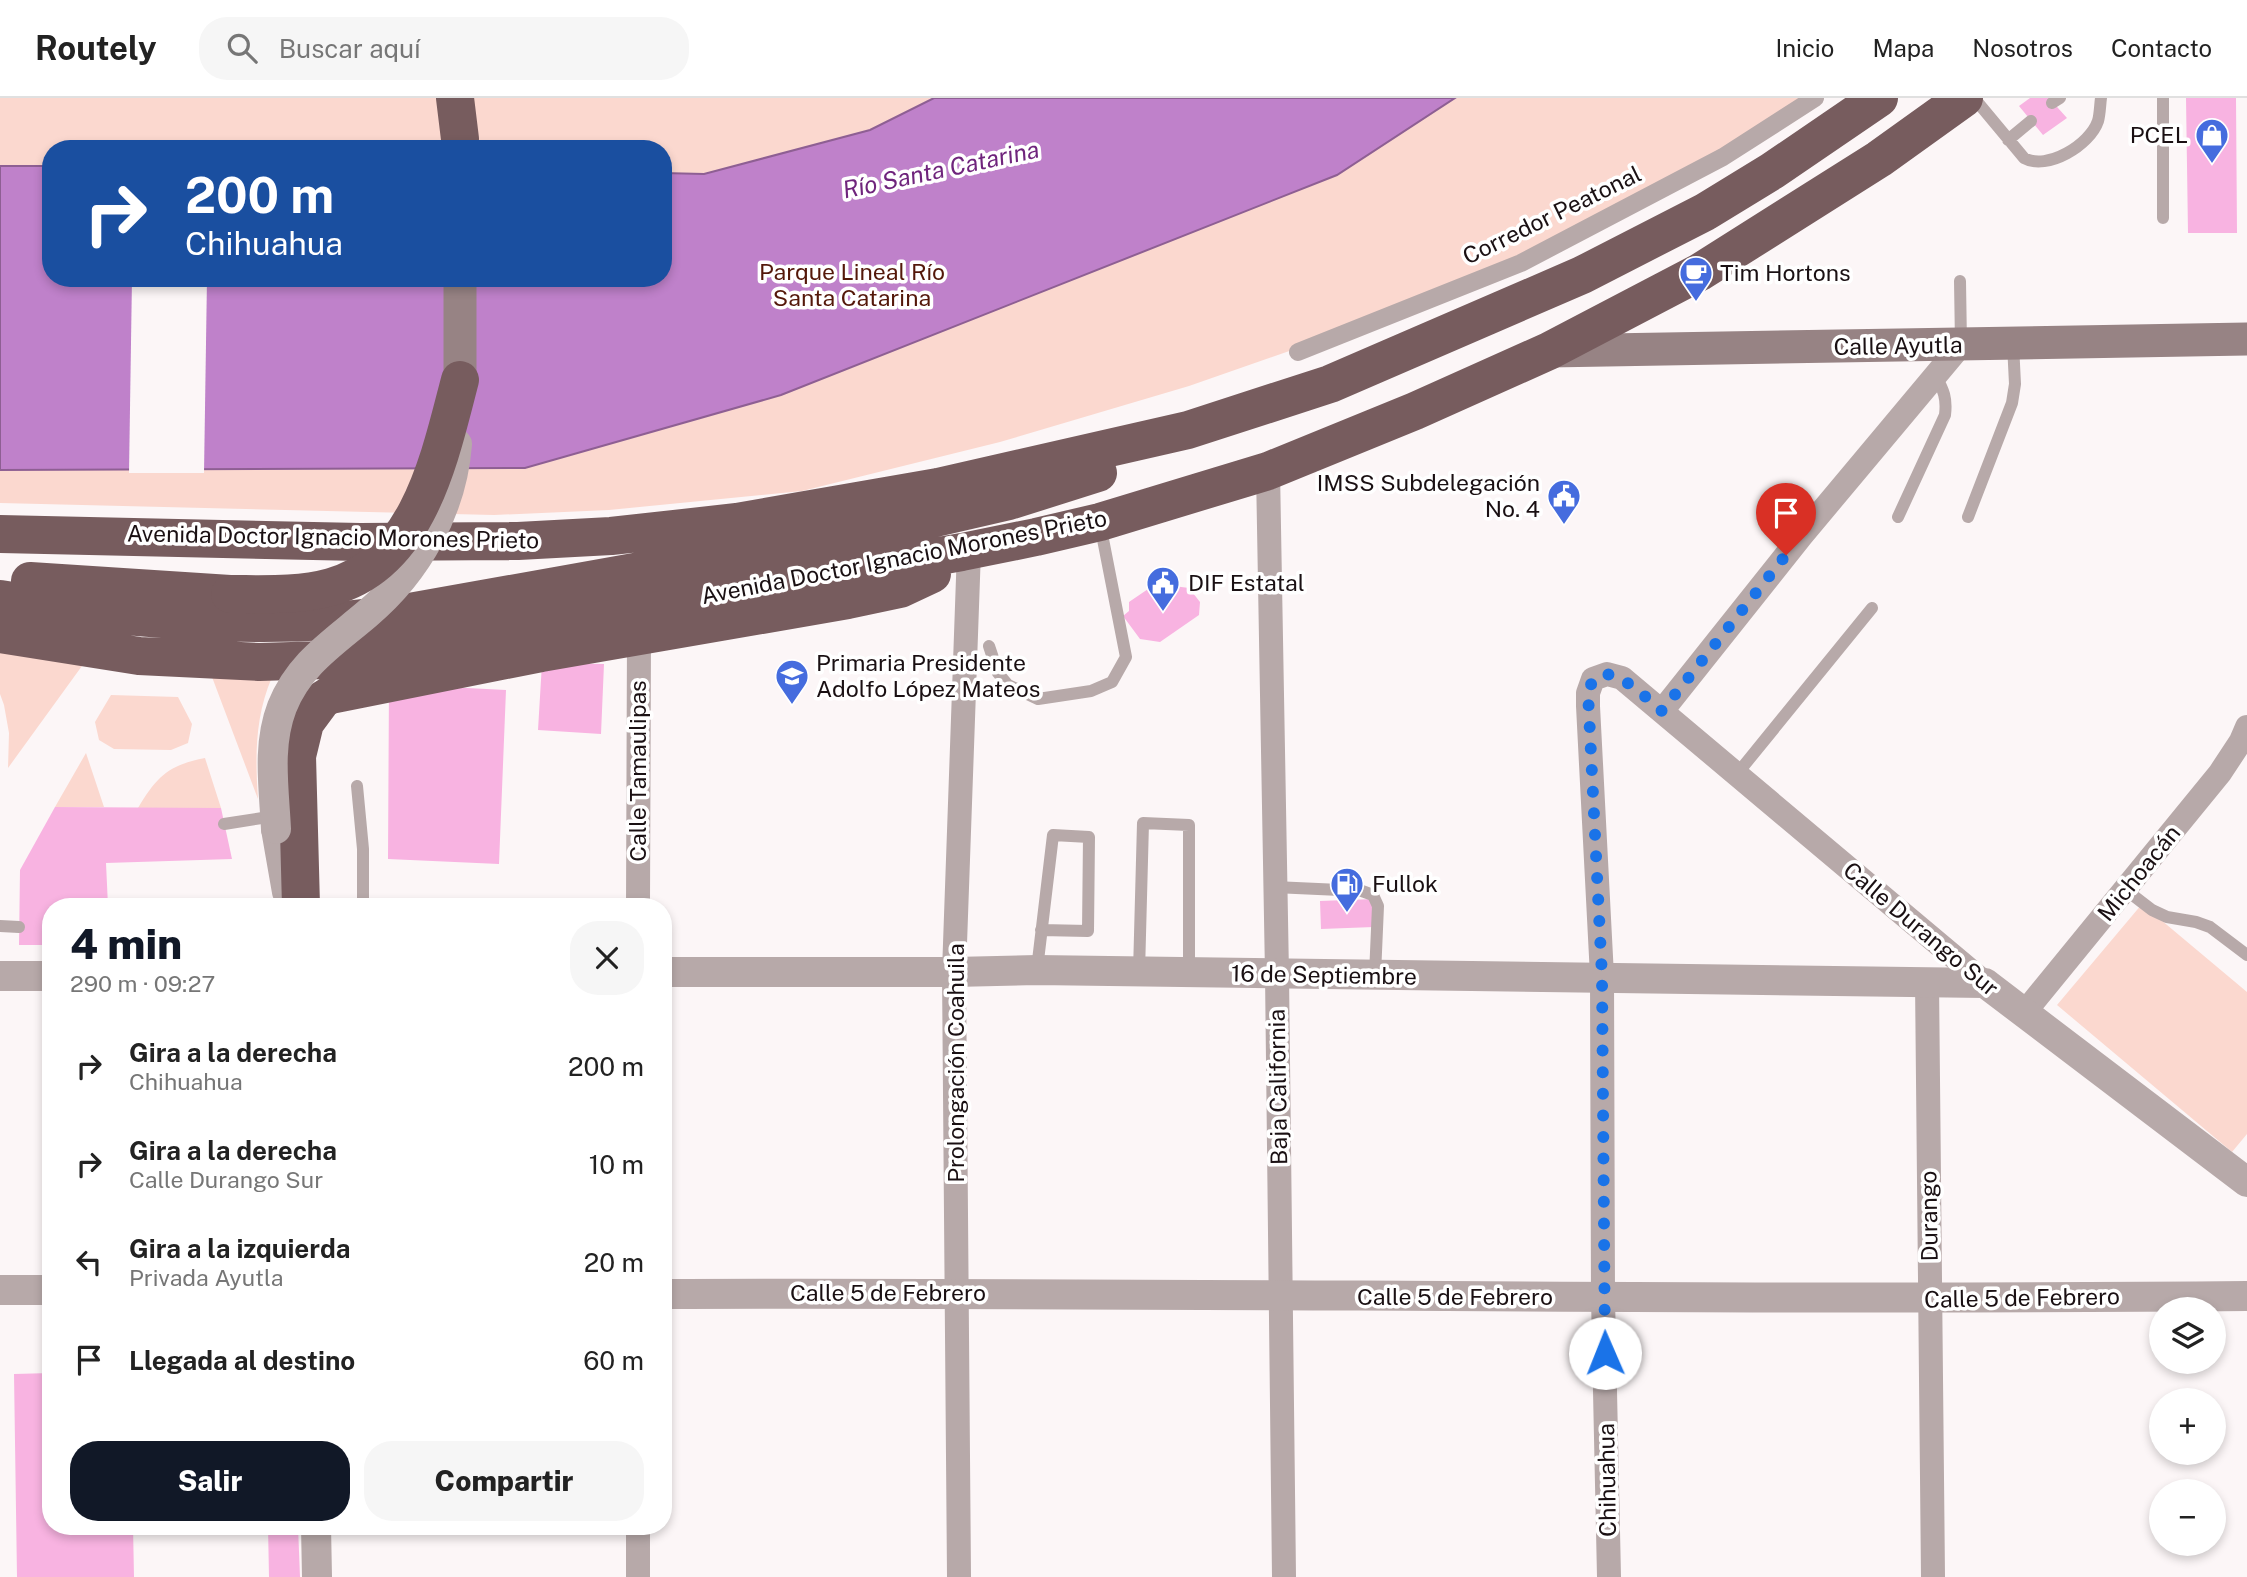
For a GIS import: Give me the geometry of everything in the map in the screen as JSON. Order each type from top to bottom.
[{"type":"highway","points":[[455,98],[460,140]]},
{"type":"highway","name":"Avenida Doctor Ignacio Morones Prieto","points":[[0,534],[360,542],[518,541],[611,536],[737,522],[939,487],[1188,430],[1330,384],[1582,275],[1705,212],[1772,171],[1878,98]]},
{"type":"highway","name":"Avenida Doctor Ignacio Morones Prieto","points":[[0,634],[139,656],[259,662],[325,660],[416,648],[965,551],[1100,522],[1268,471],[1415,411],[1549,351],[1700,272],[1867,166],[1964,98]]},
{"type":"highway","points":[[0,579],[230,594],[305,592],[354,579],[375,565],[395,546],[411,522],[437,461],[460,380]]},
{"type":"highway","points":[[0,599],[96,613],[210,622],[330,621],[404,613],[957,513],[1068,484],[1126,462],[1188,430]]},
{"type":"highway","points":[[301,898],[297,756],[305,723],[322,700],[330,695],[900,589],[927,577],[965,551]]},
{"type":"main road","points":[[460,140],[464,98]]},
{"type":"main road","points":[[460,287],[460,380]]},
{"type":"main road","name":"Calle Ayutla","points":[[1549,351],[2247,339]]},
{"type":"street","name":"Corredor Peatonal","points":[[1298,352],[1521,263],[1723,157],[1815,98]]},
{"type":"street","points":[[1662,711],[1802,535],[1961,345]]},
{"type":"street","points":[[288,898],[276,822],[272,772],[282,709],[294,682],[311,659],[388,594],[424,546],[439,517],[449,488],[456,455],[460,380]]},
{"type":"street","name":"Baja California","points":[[1268,471],[1284,1577]]},
{"type":"street","name":"Prolongación Coahuila","points":[[959,1577],[954,972],[965,551]]},
{"type":"street","name":"Calle Tamaulipas","points":[[638,898],[639,636]]},
{"type":"street","name":"Calle Durango Sur","points":[[1600,675],[1614,674],[1622,678],[1985,983],[2246,1185]]},
{"type":"street","name":"Chihuahua","points":[[1600,675],[1593,679],[1590,685],[1588,706],[1602,976],[1609,1577]]},
{"type":"street","name":"Michoacán","points":[[2024,1013],[2220,773],[2247,727]]},
{"type":"street","name":"16 de Septiembre","points":[[672,972],[1037,970],[1985,983]]},
{"type":"street","points":[[0,976],[42,976]]},
{"type":"street","name":"Durango","points":[[1927,981],[1933,1577]]},
{"type":"street","points":[[0,1290],[42,1290]]},
{"type":"street","name":"Calle 5 de Febrero","points":[[672,1294],[957,1293],[1930,1299],[2247,1296]]},
{"type":"street","points":[[316,1535],[317,1577]]},
{"type":"street","points":[[638,1535],[638,1577]]},
{"type":"lane","points":[[1975,98],[2008,140],[2032,163],[2053,161],[2094,129],[2098,121],[2101,98]]},
{"type":"lane","points":[[2163,98],[2163,218]]},
{"type":"lane","points":[[2008,140],[2031,121]]},
{"type":"lane","points":[[1960,282],[1961,345]]},
{"type":"lane","points":[[1968,517],[2012,403],[2015,384],[2013,344]]},
{"type":"lane","points":[[1898,517],[1945,415],[1947,400],[1935,375]]},
{"type":"lane","points":[[989,646],[998,673],[1008,685],[1038,699],[1091,691],[1112,682],[1126,657],[1100,522]]},
{"type":"lane","points":[[1737,774],[1872,608]]},
{"type":"lane","points":[[357,786],[363,849],[363,898]]},
{"type":"lane","points":[[224,824],[276,822]]},
{"type":"lane","points":[[1139,973],[1143,823],[1189,825],[1189,973]]},
{"type":"lane","points":[[1037,970],[1041,930],[1053,835],[1089,837],[1088,931],[1041,930]]},
{"type":"lane","points":[[1274,887],[1362,891],[1373,895],[1378,906],[1375,975]]},
{"type":"lane","points":[[2126,890],[2152,910],[2167,917],[2196,922],[2210,928],[2247,955]]},
{"type":"lane","points":[[0,926],[19,927]]},
{"type":"green space","name":"Parque Lineal Río Santa Catarina","points":[[0,98],[1802,98],[1715,156],[1534,254],[1358,327],[1189,386],[1000,442],[802,491],[609,510],[494,515],[0,503]]},
{"type":"green space","points":[[0,647],[87,659],[8,768],[9,733],[0,694]]},
{"type":"green space","points":[[212,677],[272,677],[259,722],[258,799]]},
{"type":"green space","points":[[111,695],[178,697],[192,724],[188,743],[171,750],[114,749],[99,740],[95,722]]},
{"type":"green space","points":[[86,753],[104,807],[55,807]]},
{"type":"green space","points":[[205,758],[221,808],[138,808],[158,780],[173,768]]},
{"type":"green space","points":[[2142,904],[2247,992],[2247,1134],[2232,1152],[2057,1005]]},
{"type":"water","name":"Río Santa Catarina","points":[[934,98],[1455,98],[1337,175],[781,395],[525,468],[0,470],[0,166],[42,166],[42,287],[672,287],[672,173],[704,174],[870,130]]},
{"type":"pier","points":[[132,287],[207,287],[204,473],[129,473]]},
{"type":"building","points":[[2030,98],[2049,98],[2067,118],[2043,135],[2019,106]]},
{"type":"building","name":"PCEL","points":[[2186,98],[2236,98],[2237,233],[2188,233]]},
{"type":"building","name":"DIF Estatal","points":[[1166,585],[1189,588],[1200,602],[1199,615],[1160,642],[1140,639],[1123,616],[1129,611],[1129,602],[1151,587],[1155,593]]},
{"type":"building","points":[[542,663],[604,664],[601,734],[538,730]]},
{"type":"building","points":[[389,684],[506,690],[499,864],[388,859]]},
{"type":"building","points":[[55,807],[221,808],[232,859],[106,863],[108,898],[42,898],[42,945],[19,945],[20,870]]},
{"type":"building","name":"Fullok","points":[[1374,899],[1374,927],[1321,929],[1320,901]]},
{"type":"building","points":[[42,1373],[42,1535],[133,1535],[134,1577],[17,1577],[14,1374]]},
{"type":"building","points":[[268,1535],[298,1535],[300,1577],[269,1577]]},
{"type":"place","name":"PCEL","points":[[2212,165]]},
{"type":"place","name":"Tim Hortons","points":[[1696,303]]},
{"type":"place","name":"IMSS Subdelegación No. 4","points":[[1564,526]]},
{"type":"place","name":"DIF Estatal","points":[[1163,613]]},
{"type":"place","name":"Primaria Presidente Adolfo López Mateos","points":[[792,706]]},
{"type":"place","name":"Fullok","points":[[1347,914]]},
{"type":"route","points":[[1605,1353],[1602,976],[1588,693],[1593,679],[1600,675],[1614,674],[1662,711],[1786,555]]}]
